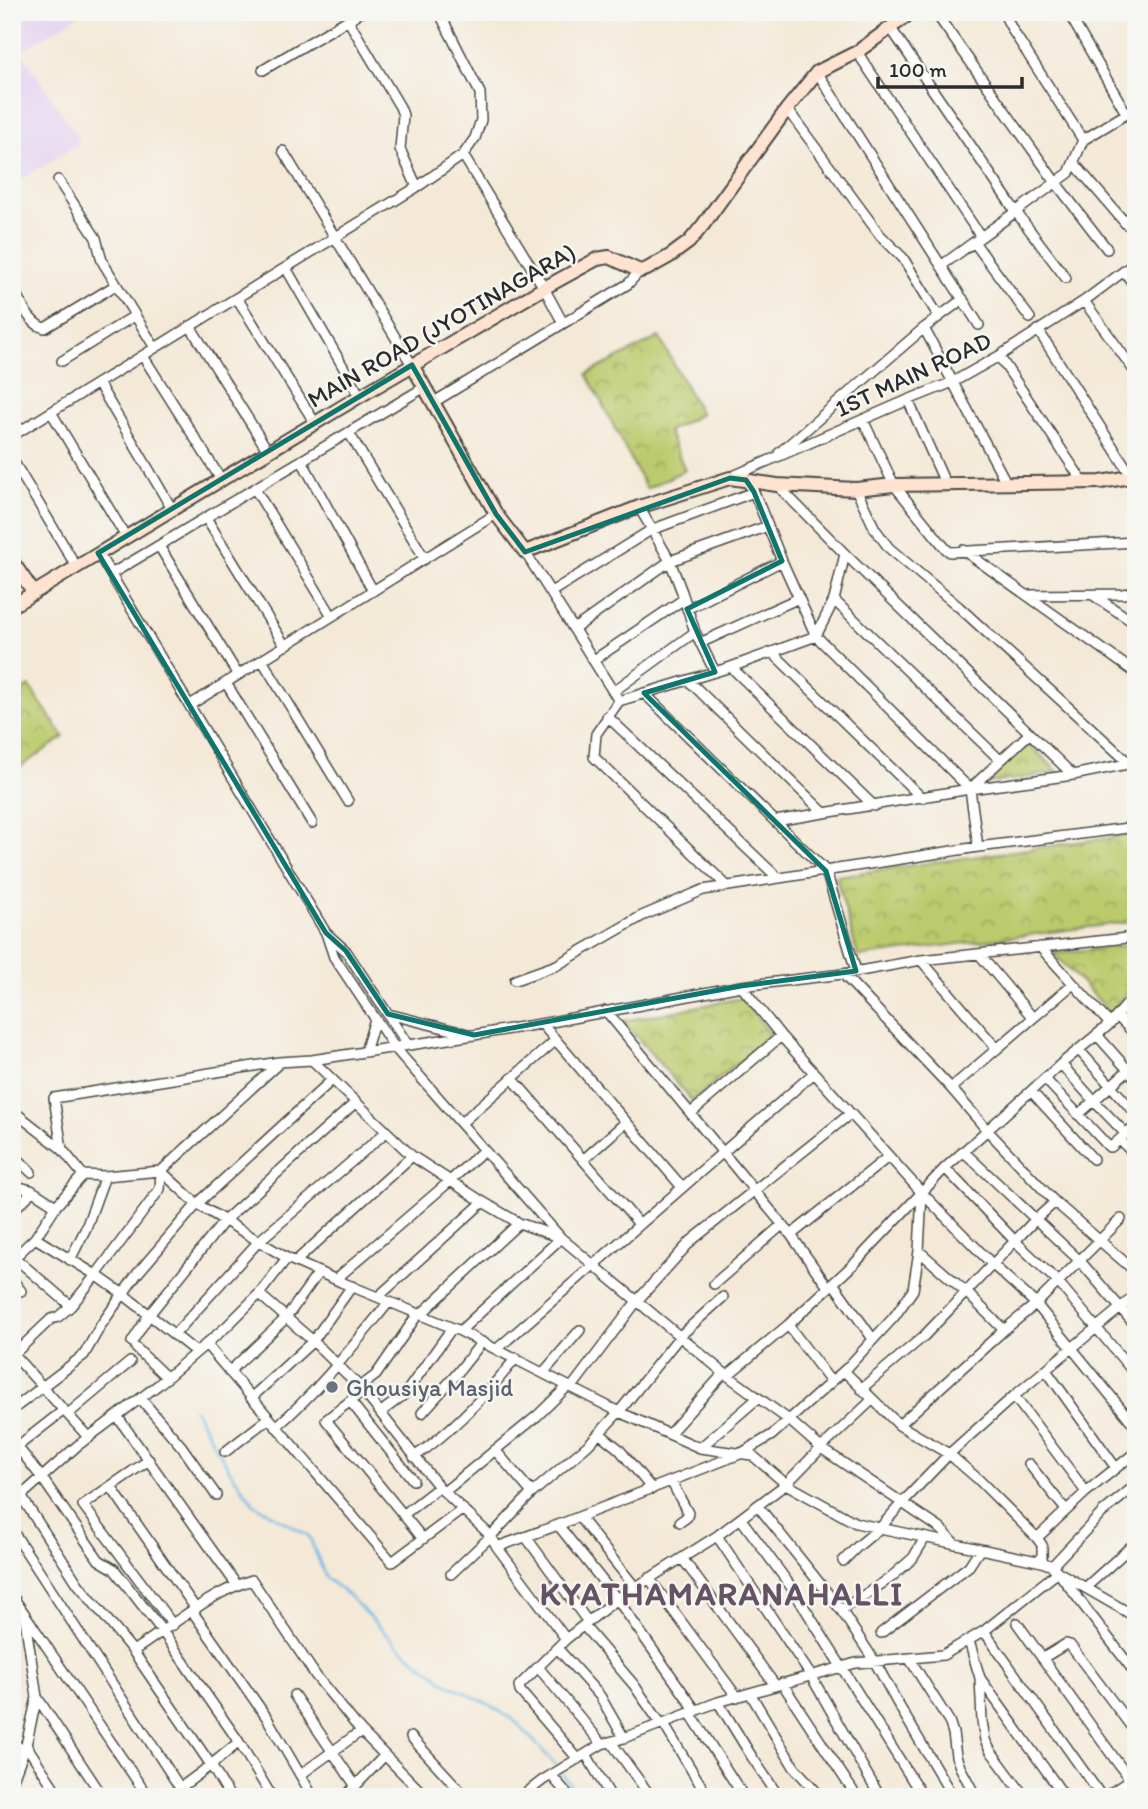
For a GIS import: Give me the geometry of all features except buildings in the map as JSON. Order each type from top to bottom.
[{"type":"street","points":[[263,70],[361,12]]},
{"type":"street","points":[[12,436],[417,187],[463,155],[475,138],[481,120],[480,93],[439,12]]},
{"type":"street","points":[[434,402],[628,284],[640,271],[670,256],[689,242],[817,72],[857,52],[912,12]]},
{"type":"street","points":[[935,12],[1056,183],[1107,248]]},
{"type":"street","points":[[1003,12],[1083,140]]},
{"type":"street","points":[[1068,12],[1126,113]]},
{"type":"street","points":[[348,20],[400,107],[403,115],[400,149],[417,187]]},
{"type":"street","points":[[890,27],[1016,212],[1066,278]]},
{"type":"street","points":[[857,52],[1030,318]]},
{"type":"street","points":[[817,72],[979,324]]},
{"type":"street","points":[[941,266],[1069,173],[1083,140],[1136,107]]},
{"type":"street","points":[[787,109],[880,235],[903,258],[939,317]]},
{"type":"street","points":[[283,150],[434,402],[496,514],[526,552],[619,701]]},
{"type":"street","points":[[463,155],[563,323]]},
{"type":"street","points":[[1073,163],[1126,223],[1136,211]]},
{"type":"street","points":[[58,180],[96,238],[102,261],[155,348]]},
{"type":"street","name":"MAIN ROAD (JYOTINAGARA)","points":[[12,606],[314,423],[544,288],[604,257],[640,271]]},
{"type":"street","name":"1ST MAIN ROAD","points":[[730,478],[953,382],[1084,301],[1136,262]]},
{"type":"street","points":[[286,268],[360,396]]},
{"type":"street","points":[[1124,271],[1136,288]]},
{"type":"street","points":[[12,287],[33,321],[38,327],[44,328],[116,285]]},
{"type":"street","points":[[237,298],[314,423]]},
{"type":"street","points":[[770,460],[963,299]]},
{"type":"street","points":[[1084,301],[1136,373]]},
{"type":"street","points":[[62,361],[134,316]]},
{"type":"street","points":[[190,326],[268,452]]},
{"type":"street","points":[[925,328],[1007,484]]},
{"type":"street","points":[[526,552],[639,507],[730,478],[777,485],[856,489],[894,485],[1101,482],[1134,478],[1038,330]]},
{"type":"street","points":[[143,356],[222,481]]},
{"type":"street","points":[[999,356],[1083,482]]},
{"type":"street","points":[[98,383],[172,509]]},
{"type":"street","points":[[111,574],[425,387]]},
{"type":"street","points":[[908,400],[946,485]]},
{"type":"street","points":[[51,412],[126,537]]},
{"type":"street","points":[[863,420],[894,485],[946,550],[954,552],[1136,542]]},
{"type":"street","points":[[349,433],[425,559]]},
{"type":"street","points":[[12,460],[76,566]]},
{"type":"street","points":[[302,461],[373,591]]},
{"type":"street","points":[[746,480],[754,492],[816,636],[971,789],[978,847]]},
{"type":"street","points":[[777,485],[1073,775]]},
{"type":"street","points":[[255,489],[332,616]]},
{"type":"street","points":[[856,489],[875,528],[889,548],[959,607],[1132,763]]},
{"type":"street","points":[[551,592],[650,530],[754,492]]},
{"type":"street","points":[[639,507],[670,561],[695,632],[715,672]]},
{"type":"street","points":[[190,705],[496,514]]},
{"type":"street","points":[[206,518],[285,646]]},
{"type":"street","points":[[574,629],[670,561],[768,526]]},
{"type":"street","points":[[159,546],[238,676]]},
{"type":"street","points":[[963,550],[1136,673]]},
{"type":"street","points":[[98,553],[326,933],[334,957],[395,1048],[561,1238],[726,1374],[789,1420],[821,1448],[941,1529],[955,1544]]},
{"type":"street","points":[[727,886],[594,757],[596,734],[619,701],[731,667],[816,636],[834,600],[845,554]]},
{"type":"street","points":[[12,561],[34,593]]},
{"type":"street","points":[[594,660],[686,604],[782,561]]},
{"type":"street","points":[[1027,595],[1136,592]]},
{"type":"street","points":[[1093,594],[1136,624]]},
{"type":"street","points":[[700,643],[799,598]]},
{"type":"street","points":[[834,600],[1000,760]]},
{"type":"street","points":[[614,691],[695,632]]},
{"type":"street","points":[[772,652],[922,798]]},
{"type":"street","points":[[262,660],[348,801]]},
{"type":"street","points":[[731,667],[874,806]]},
{"type":"street","points":[[688,680],[823,812]]},
{"type":"street","points":[[226,683],[312,823]]},
{"type":"street","points":[[644,693],[826,871],[856,971]]},
{"type":"street","points":[[607,716],[778,878]]},
{"type":"street","points":[[971,789],[1030,733]]},
{"type":"street","points":[[1132,763],[1136,754]]},
{"type":"street","points":[[775,821],[1073,775],[1132,763]]},
{"type":"street","points":[[515,981],[557,965],[642,916],[703,890],[978,847],[1136,827]]},
{"type":"street","points":[[326,933],[346,951],[408,1045]]},
{"type":"street","points":[[62,1149],[54,1097],[279,1062],[395,1048],[542,1024],[741,986],[843,974],[921,960],[1136,937]]},
{"type":"street","points":[[1040,947],[1110,1024]]},
{"type":"street","points":[[979,954],[1033,1018]]},
{"type":"street","points":[[921,960],[997,1049]]},
{"type":"street","points":[[843,974],[1055,1202],[1136,1272]]},
{"type":"street","points":[[951,1088],[1073,984]]},
{"type":"street","points":[[741,986],[781,1036],[888,1157],[993,1265],[1035,1304],[1136,1427]]},
{"type":"street","points":[[669,1434],[726,1374],[788,1325],[855,1263],[963,1151],[1110,1024],[1135,998]]},
{"type":"street","points":[[606,1011],[873,1339]]},
{"type":"street","points":[[388,1014],[474,1035]]},
{"type":"street","points":[[1117,1016],[1136,1035]]},
{"type":"street","points":[[365,1052],[375,1019]]},
{"type":"street","points":[[542,1024],[682,1187]]},
{"type":"street","points":[[1097,1035],[1136,1080]]},
{"type":"street","points":[[691,1113],[781,1036]]},
{"type":"street","points":[[461,1124],[556,1040]]},
{"type":"street","points":[[1079,1050],[1136,1114]]},
{"type":"street","points":[[312,1060],[412,1156],[519,1223],[561,1238]]},
{"type":"street","points":[[12,1110],[62,1149],[83,1175],[106,1176],[161,1171],[279,1062]]},
{"type":"street","points":[[1078,1115],[1136,1063]]},
{"type":"street","points":[[1061,1064],[1136,1156]]},
{"type":"street","points":[[497,1349],[814,1073]]},
{"type":"street","points":[[512,1078],[639,1224]]},
{"type":"street","points":[[1045,1079],[1109,1147],[1136,1125]]},
{"type":"street","points":[[12,1410],[85,1355],[101,1325],[137,1273],[197,1204],[332,1080]]},
{"type":"street","points":[[1031,1091],[1093,1159]]},
{"type":"street","points":[[167,1378],[134,1345],[149,1315],[225,1220],[356,1102]]},
{"type":"street","points":[[403,1515],[442,1490],[537,1416],[570,1386],[637,1301],[691,1241],[850,1114]]},
{"type":"street","points":[[583,1160],[626,1122]]},
{"type":"street","points":[[174,1335],[259,1241],[386,1132]]},
{"type":"street","points":[[336,1279],[484,1150]]},
{"type":"street","points":[[963,1151],[1080,1261],[1136,1326]]},
{"type":"street","points":[[12,1153],[31,1172]]},
{"type":"street","points":[[12,1504],[226,1327],[292,1259],[412,1156]]},
{"type":"street","points":[[791,1235],[888,1157]]},
{"type":"street","points":[[945,1168],[1058,1282],[1136,1375]]},
{"type":"street","points":[[161,1171],[197,1204],[292,1259],[456,1329],[619,1412],[700,1448],[752,1455],[786,1484],[856,1523],[1042,1562],[1136,1617]]},
{"type":"street","points":[[89,1438],[13,1355],[51,1319],[58,1317],[71,1306],[96,1275],[159,1189],[161,1171]]},
{"type":"street","points":[[71,1306],[14,1259],[35,1238],[56,1206],[83,1175]]},
{"type":"street","points":[[71,1260],[106,1176]]},
{"type":"street","points":[[13,1184],[31,1190],[56,1206]]},
{"type":"street","points":[[12,1212],[31,1190]]},
{"type":"street","points":[[497,1547],[740,1454],[772,1435],[844,1371],[894,1317],[913,1290],[919,1251],[922,1193]]},
{"type":"street","points":[[378,1297],[483,1202]]},
{"type":"street","points":[[862,1389],[924,1336],[1034,1220],[1055,1202]]},
{"type":"street","points":[[898,1425],[1035,1304],[1121,1219]]},
{"type":"street","points":[[423,1539],[326,1419],[350,1401],[376,1375],[419,1314],[519,1223]]},
{"type":"street","points":[[714,1284],[782,1225]]},
{"type":"street","points":[[35,1238],[123,1294],[196,1352]]},
{"type":"street","points":[[380,1412],[405,1394],[456,1329],[561,1238]]},
{"type":"street","points":[[919,1251],[1004,1330]]},
{"type":"street","points":[[229,1372],[286,1318],[319,1272]]},
{"type":"street","points":[[12,1279],[21,1291]]},
{"type":"street","points":[[251,1398],[313,1341],[352,1286]]},
{"type":"street","points":[[259,1294],[338,1364],[361,1389],[442,1490],[491,1536],[566,1639]]},
{"type":"street","points":[[843,1561],[880,1528],[949,1454],[1136,1295]]},
{"type":"street","points":[[451,1574],[532,1493],[588,1445],[619,1412],[680,1336],[723,1297]]},
{"type":"street","points":[[276,1427],[302,1405],[389,1302]]},
{"type":"street","points":[[788,1325],[831,1381]]},
{"type":"street","points":[[543,1373],[580,1330]]},
{"type":"street","points":[[422,1413],[482,1342]]},
{"type":"street","points":[[206,1344],[392,1562],[463,1509]]},
{"type":"street","points":[[414,1457],[448,1431],[490,1390],[516,1359]]},
{"type":"street","points":[[130,1362],[66,1412],[15,1443],[43,1478],[99,1560],[114,1569],[163,1632],[239,1742],[272,1797]]},
{"type":"street","points":[[1046,1370],[1115,1468]]},
{"type":"street","points":[[844,1371],[898,1425],[949,1454],[978,1479],[1037,1538],[1042,1545],[1042,1562]]},
{"type":"street","points":[[1014,1396],[1086,1492]]},
{"type":"street","points":[[700,1448],[758,1398]]},
{"type":"street","points":[[141,1399],[182,1447],[216,1496]]},
{"type":"street","points":[[611,1797],[582,1756],[519,1688],[566,1639],[617,1599],[717,1536],[786,1484],[872,1400]]},
{"type":"street","points":[[350,1401],[413,1480]]},
{"type":"street","points":[[117,1416],[236,1584]]},
{"type":"street","points":[[225,1452],[269,1418]]},
{"type":"street","points":[[599,1433],[619,1449],[652,1489]]},
{"type":"street","points":[[495,1450],[532,1493]]},
{"type":"street","points":[[1037,1538],[1086,1492],[1136,1452]]},
{"type":"street","points":[[149,1460],[83,1505],[173,1625]]},
{"type":"street","points":[[1029,1464],[1066,1510]]},
{"type":"street","points":[[671,1481],[688,1513],[680,1522]]},
{"type":"street","points":[[521,1797],[551,1775],[607,1743],[718,1702],[856,1662],[943,1655],[984,1631],[1055,1569],[1103,1512],[1136,1485]]},
{"type":"street","points":[[111,1487],[267,1718],[313,1797]]},
{"type":"street","points":[[21,1496],[78,1584],[133,1651],[230,1797]]},
{"type":"street","points":[[758,1506],[841,1610],[875,1662],[953,1797]]},
{"type":"street","points":[[579,1517],[635,1587]]},
{"type":"street","points":[[741,1519],[792,1588],[923,1797]]},
{"type":"street","points":[[558,1525],[617,1599],[693,1712],[744,1797]]},
{"type":"street","points":[[12,1530],[186,1797]]},
{"type":"street","points":[[717,1536],[810,1674],[880,1797]]},
{"type":"street","points":[[526,1537],[586,1624],[662,1724],[708,1797]]},
{"type":"street","points":[[841,1610],[889,1579],[913,1558],[925,1538]]},
{"type":"street","points":[[1085,1588],[1136,1542]]},
{"type":"street","points":[[881,1633],[969,1566],[980,1549]]},
{"type":"street","points":[[682,1558],[778,1684],[853,1791]]},
{"type":"street","points":[[1055,1569],[1136,1674]]},
{"type":"street","points":[[649,1578],[737,1696]]},
{"type":"street","points":[[133,1651],[236,1584],[252,1580],[316,1676],[361,1731],[426,1797]]},
{"type":"street","points":[[12,1596],[148,1797]]},
{"type":"street","points":[[21,1797],[12,1783],[37,1697],[24,1613]]},
{"type":"street","points":[[984,1631],[1103,1797],[1133,1778],[1017,1623]]},
{"type":"street","points":[[969,1641],[980,1678],[985,1740],[1025,1797]]},
{"type":"street","points":[[1043,1658],[1066,1644],[1070,1645],[1136,1733]]},
{"type":"street","points":[[558,1649],[600,1696],[624,1738]]},
{"type":"street","points":[[909,1658],[949,1721],[956,1756],[976,1797]]},
{"type":"street","points":[[538,1667],[607,1743],[651,1797]]},
{"type":"street","points":[[980,1678],[1065,1797]]},
{"type":"street","points":[[750,1693],[794,1767],[821,1797]]},
{"type":"street","points":[[293,1695],[355,1785]]},
{"type":"street","points":[[37,1697],[103,1797]]},
{"type":"street","points":[[718,1702],[779,1797]]},
{"type":"street","points":[[300,1775],[361,1731]]},
{"type":"street","points":[[411,1737],[466,1797]]},
{"type":"street","points":[[12,1740],[24,1749],[60,1797]]},
{"type":"street","points":[[180,1788],[239,1742]]},
{"type":"street","points":[[345,1797],[385,1755]]},
{"type":"street","points":[[551,1775],[569,1797]]},
{"type":"street","points":[[482,1797],[489,1797]]},
{"type":"highlighted area","points":[[412,365],[496,514],[525,552],[730,478],[746,480],[754,492],[782,561],[687,609],[715,672],[644,693],[826,871],[856,971],[741,986],[474,1035],[388,1014],[346,951],[326,933],[98,553]]},
{"type":"shaded area","points":[[12,12],[84,12],[21,51],[80,142],[12,186]]},
{"type":"green space","points":[[659,337],[701,414],[668,431],[685,470],[646,489],[587,374]]},
{"type":"green space","points":[[29,686],[64,737],[17,769],[12,761],[12,697]]},
{"type":"green space","points":[[1027,742],[1058,772],[978,785]]},
{"type":"green space","points":[[1136,834],[1136,921],[858,957],[836,876]]},
{"type":"green space","points":[[1136,945],[1136,980],[1111,1013],[1053,953]]},
{"type":"green space","points":[[742,998],[771,1035],[692,1101],[623,1021]]},
{"type":"waterway","points":[[194,1409],[230,1471],[254,1504],[309,1536],[326,1578],[349,1596],[398,1646],[446,1683],[490,1705],[516,1722],[555,1764]]},
{"type":"waterway","points":[[563,1774],[578,1797]]},
{"type":"place","name":"Ghousiya Masjid","points":[[332,1387]]},
{"type":"district","name":"KYATHAMARANAHALLI","points":[[722,1594]]}]
